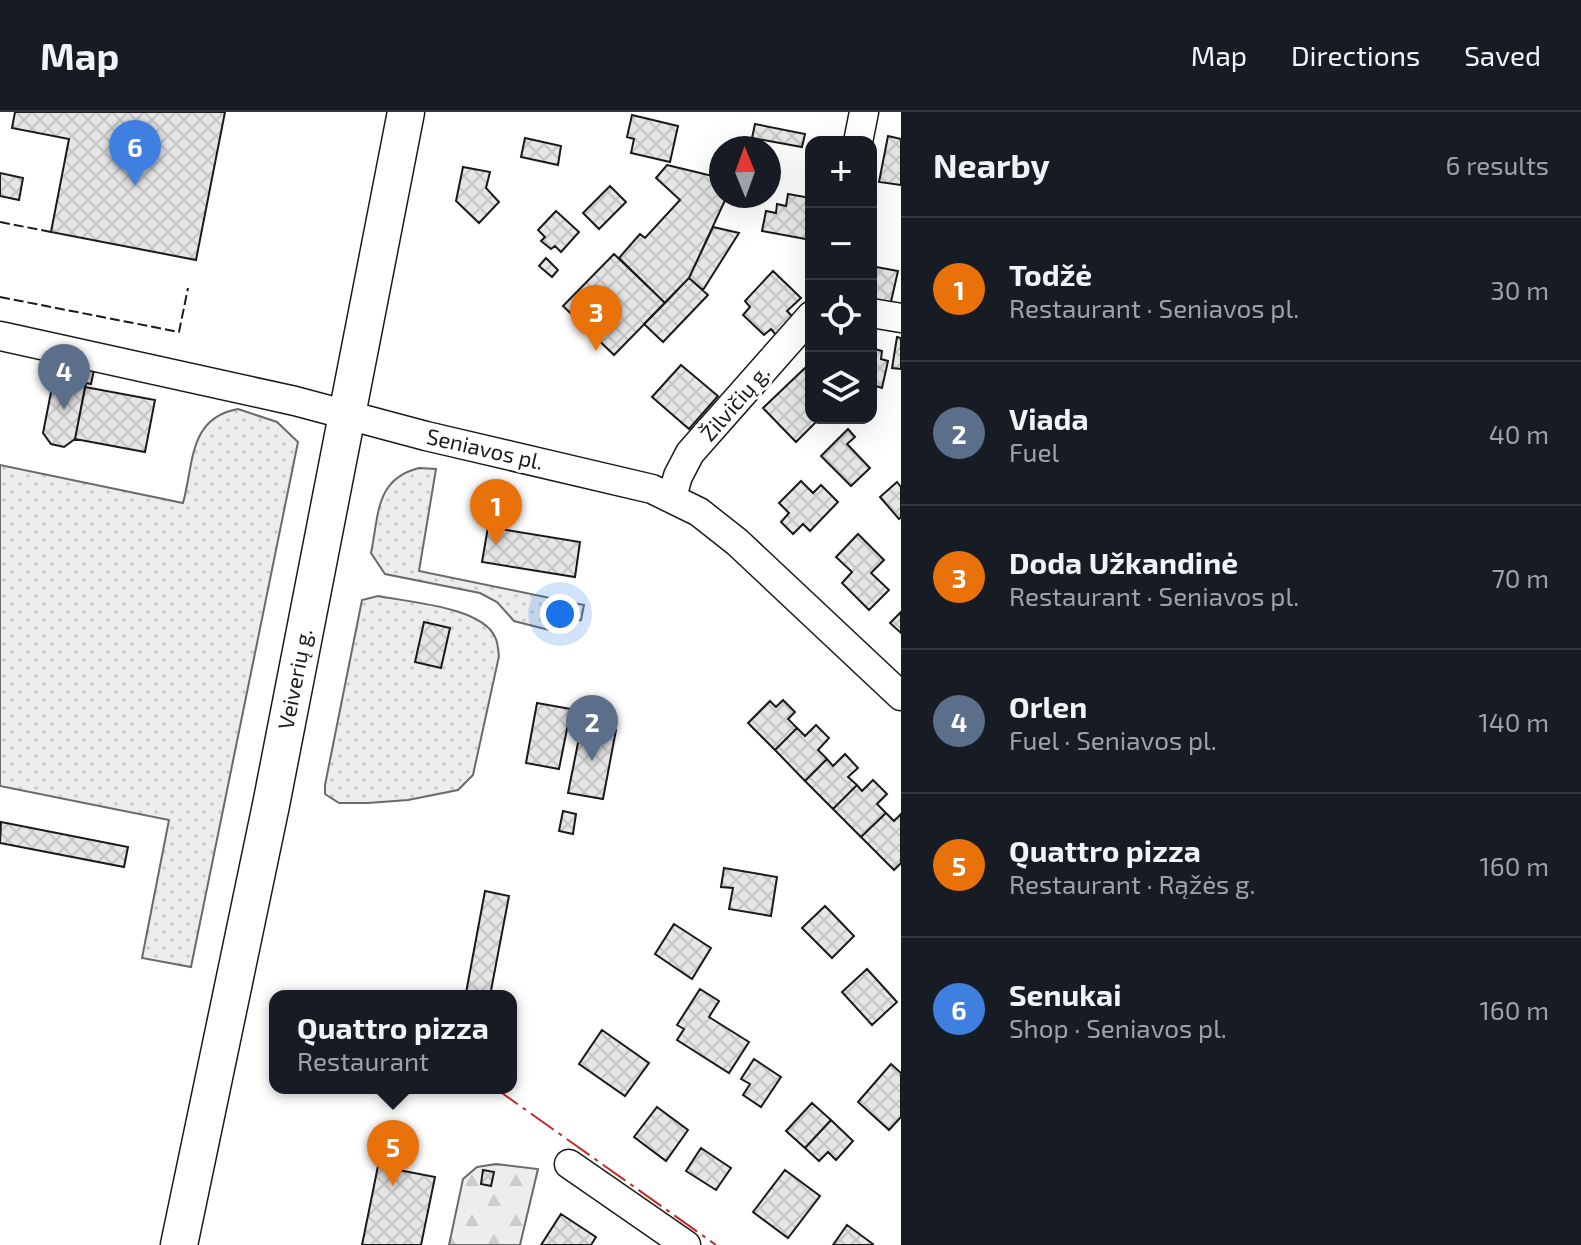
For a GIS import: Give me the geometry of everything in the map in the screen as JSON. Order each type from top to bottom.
[{"type":"main road","name":"Veiverių g.","points":[[179,1245],[271,805],[406,112]]},
{"type":"street","points":[[859,136],[864,112]]},
{"type":"street","points":[[877,314],[901,318]]},
{"type":"street","name":"Žilvičių g.","points":[[672,497],[690,453],[805,323]]},
{"type":"street","name":"Seniavos pl.","points":[[0,336],[295,401],[426,436],[599,474],[672,497],[699,512],[737,542],[901,696]]},
{"type":"street","points":[[569,1164],[686,1245]]},
{"type":"green space","points":[[238,409],[277,422],[298,442],[191,967],[142,958],[169,820],[0,786],[0,465],[183,503],[192,458],[202,432],[222,414]]},
{"type":"green space","points":[[419,468],[436,469],[419,571],[584,605],[581,620],[549,630],[514,621],[497,602],[480,593],[385,574],[371,553],[378,512],[394,481]]},
{"type":"green space","points":[[378,596],[460,612],[475,619],[495,637],[499,656],[473,775],[458,790],[408,800],[339,803],[325,794],[325,785],[362,600]]},
{"type":"green space","points":[[496,1164],[538,1169],[520,1245],[449,1245],[463,1179],[477,1167]]},
{"type":"building","points":[[15,112],[225,112],[196,260],[51,232],[69,139],[12,128]]},
{"type":"building","points":[[632,115],[678,126],[670,162],[631,153],[634,139],[627,137]]},
{"type":"building","points":[[755,124],[805,134],[802,147],[781,143],[781,136],[752,136]]},
{"type":"building","points":[[888,136],[901,139],[901,185],[879,182]]},
{"type":"building","points":[[525,138],[561,146],[558,165],[521,157]]},
{"type":"building","points":[[667,165],[709,175],[709,208],[721,208],[689,278],[665,303],[619,258],[640,234],[645,238],[680,200],[656,178]]},
{"type":"building","points":[[463,167],[490,172],[486,188],[499,202],[479,223],[456,201]]},
{"type":"building","points":[[0,173],[23,178],[19,200],[0,196]]},
{"type":"building","points":[[610,186],[626,202],[599,229],[583,213]]},
{"type":"building","points":[[788,194],[805,197],[805,239],[762,231],[766,211],[776,213],[777,208],[786,206]]},
{"type":"building","points":[[556,211],[579,232],[561,252],[541,241],[545,237],[538,230]]},
{"type":"building","points":[[713,227],[739,233],[703,290],[689,278]]},
{"type":"building","points":[[614,254],[665,303],[614,355],[563,306]]},
{"type":"building","points":[[546,258],[558,270],[552,277],[539,266]]},
{"type":"building","points":[[877,267],[898,271],[890,306],[877,303]]},
{"type":"building","points":[[773,271],[801,298],[787,311],[793,317],[776,335],[771,329],[764,335],[743,315],[750,307],[745,301]]},
{"type":"building","points":[[689,278],[708,295],[663,342],[644,324]]},
{"type":"building","points":[[897,337],[901,338],[901,369],[892,368]]},
{"type":"building","points":[[877,350],[882,351],[881,359],[888,361],[882,388],[877,386]]},
{"type":"building","points":[[51,357],[95,365],[91,384],[86,383],[75,439],[64,447],[51,444],[43,433],[54,377],[47,376]]},
{"type":"building","points":[[681,365],[718,396],[689,429],[652,397]]},
{"type":"building","points":[[805,368],[805,424],[814,424],[796,442],[763,408]]},
{"type":"building","points":[[85,387],[155,400],[145,452],[75,439]]},
{"type":"building","points":[[848,429],[855,437],[847,444],[870,468],[851,486],[821,456]]},
{"type":"building","points":[[801,481],[813,493],[821,485],[838,502],[810,531],[803,524],[793,534],[781,522],[789,513],[779,503]]},
{"type":"building","points":[[897,482],[901,487],[899,519],[880,497]]},
{"type":"building","points":[[488,527],[580,542],[575,577],[482,562]]},
{"type":"building","points":[[858,534],[884,560],[871,573],[889,590],[869,610],[842,583],[852,572],[836,557]]},
{"type":"building","points":[[901,612],[901,633],[890,623]]},
{"type":"building","points":[[424,622],[450,628],[441,668],[415,662]]},
{"type":"building","points":[[783,700],[795,712],[788,719],[797,728],[775,750],[748,723],[770,701],[776,707]]},
{"type":"building","points":[[537,703],[571,709],[559,769],[526,763]]},
{"type":"building","points":[[582,723],[616,730],[603,799],[568,793]]},
{"type":"building","points":[[816,725],[829,738],[818,750],[827,759],[805,781],[775,750],[797,728],[805,736]]},
{"type":"building","points":[[845,754],[858,768],[848,777],[857,785],[833,809],[805,781],[827,759],[833,766]]},
{"type":"building","points":[[873,780],[887,794],[877,804],[886,813],[861,837],[833,809],[857,785],[862,791]]},
{"type":"building","points":[[563,811],[576,814],[573,834],[559,831]]},
{"type":"building","points":[[886,813],[894,821],[901,814],[901,863],[894,870],[861,837]]},
{"type":"building","points":[[1,822],[128,847],[124,867],[0,843]]},
{"type":"building","points":[[724,868],[777,877],[771,916],[729,909],[733,888],[721,887]]},
{"type":"building","points":[[485,891],[509,896],[491,990],[467,990]]},
{"type":"building","points":[[825,906],[854,936],[832,958],[802,928]]},
{"type":"building","points":[[674,924],[711,948],[692,979],[655,954]]},
{"type":"building","points":[[867,969],[897,1002],[872,1025],[842,992]]},
{"type":"building","points":[[700,989],[719,1001],[709,1017],[749,1042],[729,1073],[677,1040],[684,1029],[677,1025]]},
{"type":"building","points":[[602,1030],[649,1063],[625,1096],[579,1064]]},
{"type":"building","points":[[754,1059],[781,1077],[761,1107],[743,1095],[750,1084],[741,1079]]},
{"type":"building","points":[[891,1064],[901,1073],[901,1117],[889,1130],[858,1102]]},
{"type":"building","points":[[812,1103],[831,1120],[805,1148],[786,1131]]},
{"type":"building","points":[[657,1107],[688,1130],[666,1161],[634,1137]]},
{"type":"building","points":[[831,1120],[853,1141],[836,1160],[828,1152],[819,1161],[805,1148]]},
{"type":"building","points":[[701,1148],[731,1168],[716,1190],[686,1171]]},
{"type":"building","points":[[378,1166],[435,1177],[421,1245],[362,1245]]},
{"type":"building","points":[[483,1170],[494,1172],[491,1186],[481,1184]]},
{"type":"building","points":[[785,1170],[820,1196],[788,1238],[753,1212]]},
{"type":"building","points":[[561,1214],[596,1237],[591,1245],[541,1245]]},
{"type":"building","points":[[847,1225],[873,1244],[833,1245]]},
{"type":"fence","points":[[0,222],[51,232]]},
{"type":"fence","points":[[0,297],[179,332],[188,288]]},
{"type":"power","points":[[503,1094],[716,1245]]},
{"type":"place","name":"Senukai","points":[[135,186]]},
{"type":"place","name":"Doda Užkandinė","points":[[596,351]]},
{"type":"place","name":"Orlen","points":[[64,410]]},
{"type":"place","name":"Todžė","points":[[496,545]]},
{"type":"place","name":"Viada","points":[[592,761]]},
{"type":"place","name":"Quattro pizza","points":[[393,1186]]}]
